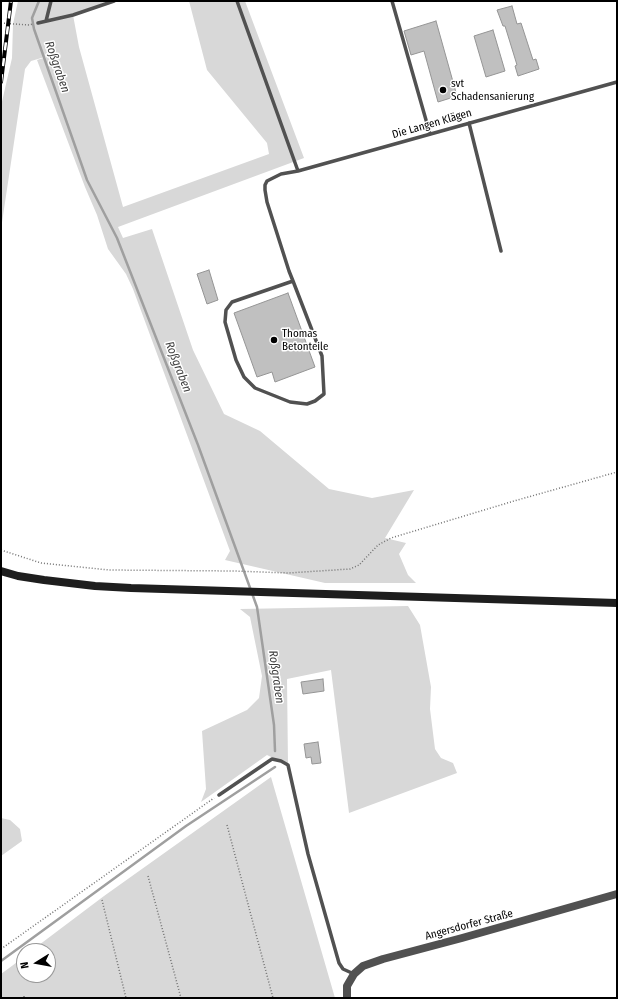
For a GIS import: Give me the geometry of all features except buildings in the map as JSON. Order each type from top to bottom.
[{"type":"main road","points":[[1,571],[18,576],[95,586],[266,593],[617,603]]},
{"type":"street","name":"Angersdorfer Straße","points":[[354,974],[363,966],[383,959],[617,894]]},
{"type":"street","points":[[347,998],[347,986],[354,974]]},
{"type":"lane","points":[[46,21],[51,1]]},
{"type":"lane","points":[[38,23],[73,15],[114,1]]},
{"type":"lane","points":[[237,1],[298,171]]},
{"type":"lane","points":[[392,1],[430,134]]},
{"type":"lane","name":"Die Langen Klägen","points":[[293,281],[267,202],[264,185],[273,176],[298,171],[617,82]]},
{"type":"lane","points":[[469,123],[502,251]]},
{"type":"lane","points":[[293,281],[322,356],[324,394],[315,401],[307,404],[290,402],[255,388],[244,377],[236,360],[225,322],[226,310],[232,302],[293,281]]},
{"type":"lane","points":[[219,795],[272,758],[288,765],[308,854],[338,963],[343,969],[354,974]]},
{"type":"path","points":[[1,23],[28,25]]},
{"type":"path","points":[[1,550],[41,563],[109,570],[254,571],[288,573],[350,569],[359,565],[378,545],[391,538],[617,472]]},
{"type":"path","points":[[1,949],[219,795]]},
{"type":"path","points":[[227,824],[273,998]]},
{"type":"path","points":[[148,876],[181,998]]},
{"type":"path","points":[[102,900],[126,998]]},
{"type":"shaded area","points":[[18,1],[114,1],[73,15],[79,47],[123,207],[269,154],[267,143],[207,70],[189,1],[245,1],[304,158],[118,227],[123,238],[152,229],[193,350],[224,414],[260,431],[329,489],[372,498],[414,490],[385,538],[406,543],[399,554],[408,575],[416,583],[325,583],[225,560],[230,551],[133,289],[126,274],[108,249],[97,215],[37,60],[62,52],[31,61],[25,69],[1,229],[1,106],[12,58],[13,24]]},
{"type":"shaded area","points":[[408,606],[420,625],[431,687],[430,709],[435,749],[441,758],[453,763],[457,773],[349,813],[331,670],[287,679],[288,765],[267,755],[201,802],[206,789],[202,731],[247,710],[259,698],[262,676],[250,617],[240,609]]},
{"type":"shaded area","points":[[271,777],[335,998],[1,998],[1,974],[16,963],[16,983],[56,983],[56,943],[42,943],[104,896]]},
{"type":"shaded area","points":[[1,818],[10,820],[20,829],[22,841],[1,856]]},
{"type":"waterway","name":"Roßgraben","points":[[39,1],[32,18],[34,29],[87,180],[117,238],[198,445],[257,607],[274,725],[275,751]]},
{"type":"waterway","name":"Roßgraben","points":[[1,961],[186,826],[275,767]]},
{"type":"railway","points":[[1,82],[11,1]]},
{"type":"place","name":"svt Schadensanierung","points":[[443,90]]},
{"type":"place","name":"Thomas Betonteile","points":[[274,340]]}]
